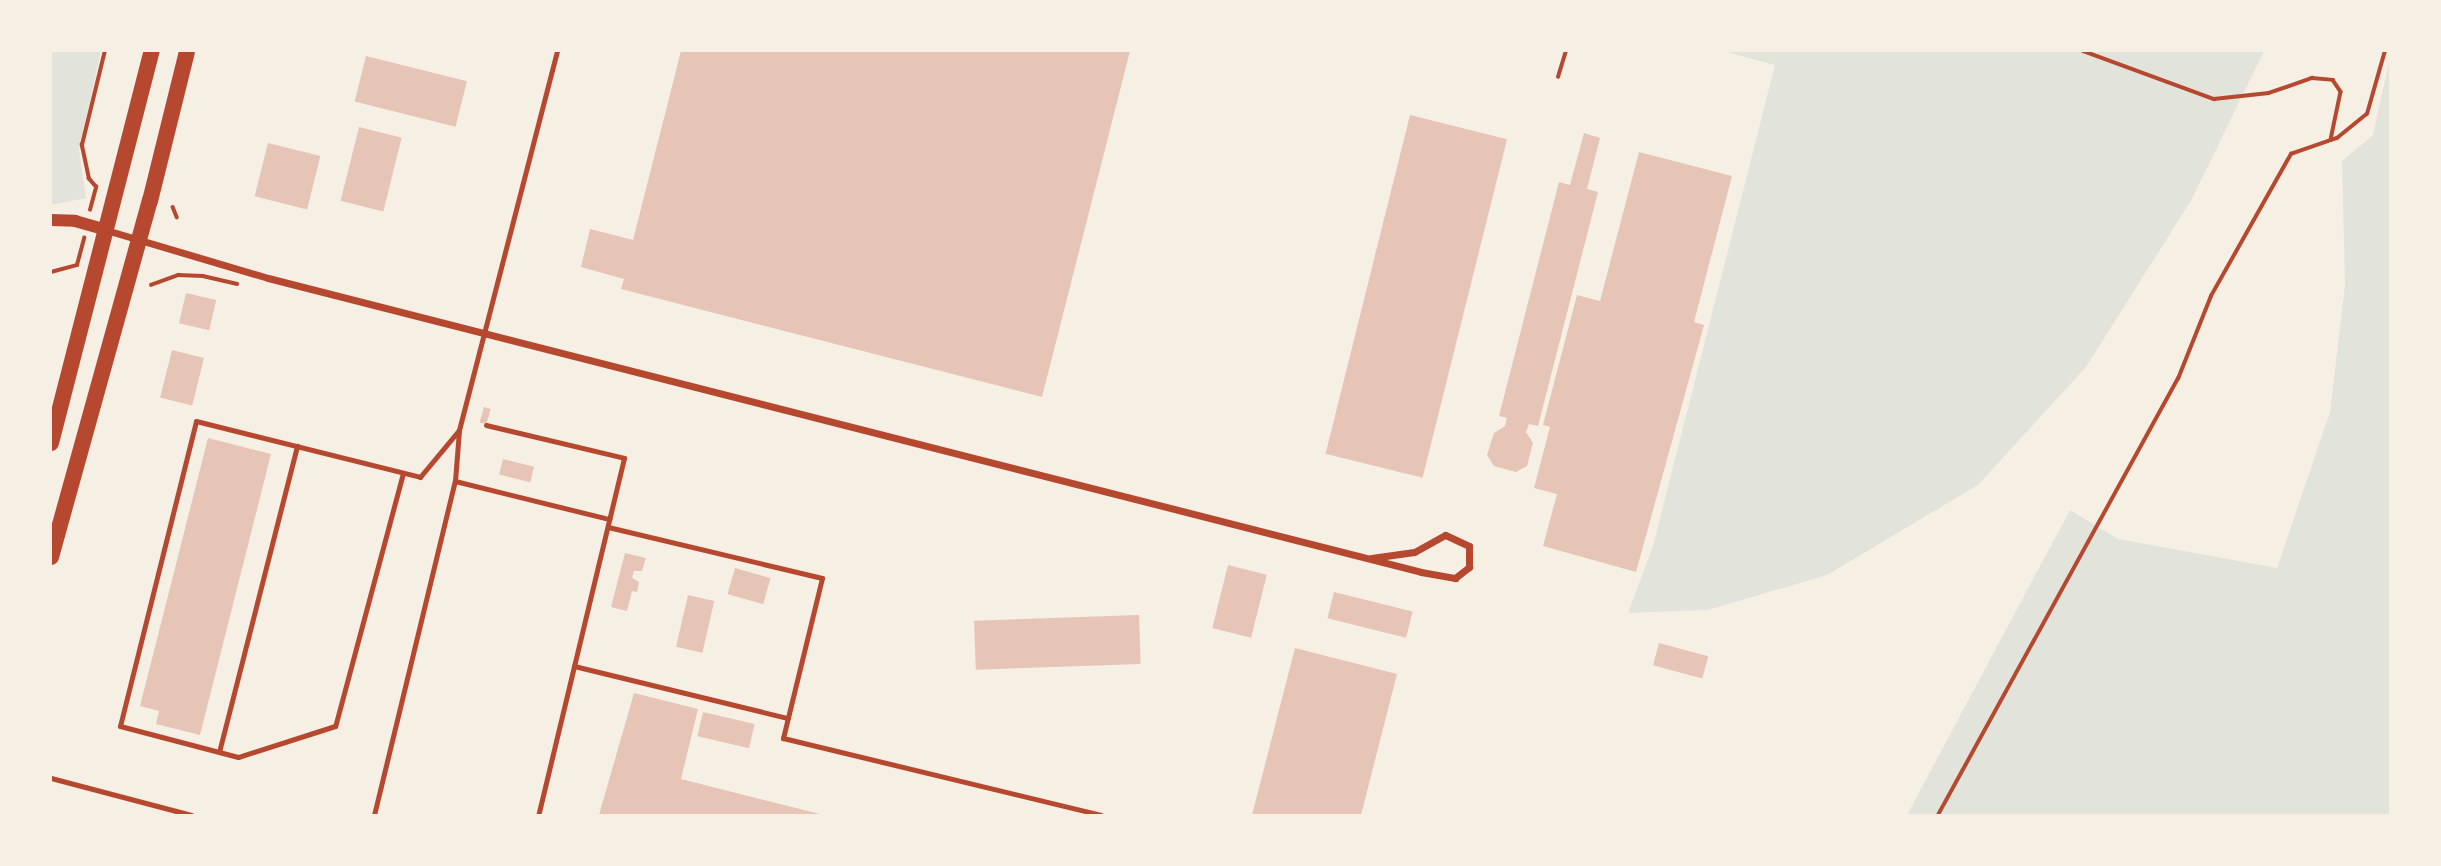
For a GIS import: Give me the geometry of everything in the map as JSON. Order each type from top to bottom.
[{"type":"main road","points":[[51,443],[152,51]]},
{"type":"main road","points":[[51,557],[139,240],[187,51]]},
{"type":"street","points":[[51,220],[75,221],[240,271],[1371,558],[1455,578],[1469,567],[1469,546],[1445,536],[1413,552],[1371,558]]},
{"type":"lane","points":[[374,815],[455,481],[459,430],[464,407],[557,51]]},
{"type":"lane","points":[[403,472],[335,726],[238,757],[120,726],[196,421],[403,472],[420,477],[459,430]]},
{"type":"lane","points":[[486,425],[624,458],[538,815]]},
{"type":"lane","points":[[219,752],[297,446]]},
{"type":"lane","points":[[455,481],[609,519]]},
{"type":"lane","points":[[608,527],[822,579],[783,738],[1101,815]]},
{"type":"lane","points":[[574,666],[788,718]]},
{"type":"lane","points":[[51,778],[189,815]]},
{"type":"path","points":[[96,187],[89,179],[82,145],[105,51]]},
{"type":"path","points":[[1558,77],[1566,51]]},
{"type":"path","points":[[2083,51],[2214,99],[2269,93],[2312,78],[2333,80],[2341,92],[2331,140]]},
{"type":"path","points":[[1938,815],[2178,379],[2211,296],[2291,154],[2331,140],[2367,114],[2385,51]]},
{"type":"path","points":[[173,207],[177,217]]},
{"type":"path","points":[[51,272],[77,265]]},
{"type":"path","points":[[151,285],[178,275],[203,276],[237,284]]},
{"type":"shaded area","points":[[51,51],[101,51],[79,150],[86,198],[51,205]]},
{"type":"shaded area","points":[[1723,51],[2264,51],[2192,199],[2086,367],[1978,485],[1827,575],[1708,610],[1628,613],[1653,546],[1775,65]]},
{"type":"shaded area","points":[[2390,58],[2390,815],[1907,815],[2070,510],[2118,539],[2277,568],[2330,412],[2345,285],[2342,161],[2373,135]]},
{"type":"building","points":[[681,51],[1130,51],[1042,397],[621,289],[624,279],[581,267],[590,229],[633,240]]},
{"type":"building","points":[[366,56],[467,81],[456,127],[355,102]]},
{"type":"building","points":[[1410,115],[1507,139],[1423,478],[1326,454]]},
{"type":"building","points":[[359,127],[402,138],[383,211],[341,201]]},
{"type":"building","points":[[1584,133],[1600,138],[1587,189],[1598,192],[1538,426],[1529,424],[1526,432],[1533,443],[1527,466],[1516,472],[1494,466],[1487,455],[1494,433],[1505,426],[1507,418],[1499,416],[1559,182],[1570,185]]},
{"type":"building","points":[[268,143],[320,156],[307,209],[255,196]]},
{"type":"building","points":[[1639,152],[1732,176],[1694,322],[1704,325],[1636,572],[1543,546],[1557,494],[1534,488],[1550,427],[1543,425],[1577,295],[1600,301]]},
{"type":"building","points":[[186,293],[216,300],[209,330],[179,323]]},
{"type":"building","points":[[172,350],[204,358],[192,406],[160,398]]},
{"type":"building","points":[[484,407],[491,409],[486,424],[480,422]]},
{"type":"building","points":[[208,438],[271,454],[200,735],[156,724],[159,711],[140,706]]},
{"type":"building","points":[[503,459],[534,467],[530,482],[499,475]]},
{"type":"building","points":[[625,553],[646,558],[642,571],[634,571],[632,578],[639,582],[637,592],[632,591],[627,611],[611,607]]},
{"type":"building","points":[[1228,565],[1267,575],[1251,638],[1212,628]]},
{"type":"building","points":[[735,568],[771,578],[763,604],[728,594]]},
{"type":"building","points":[[1334,592],[1413,612],[1406,638],[1327,618]]},
{"type":"building","points":[[688,595],[714,601],[702,653],[676,647]]},
{"type":"building","points":[[1139,615],[1141,664],[976,670],[974,621]]},
{"type":"building","points":[[1659,643],[1708,656],[1702,678],[1653,665]]},
{"type":"building","points":[[1295,648],[1397,674],[1361,815],[1252,815]]},
{"type":"building","points":[[634,693],[698,709],[681,779],[824,815],[599,815]]},
{"type":"building","points":[[703,712],[755,724],[749,748],[697,736]]}]
